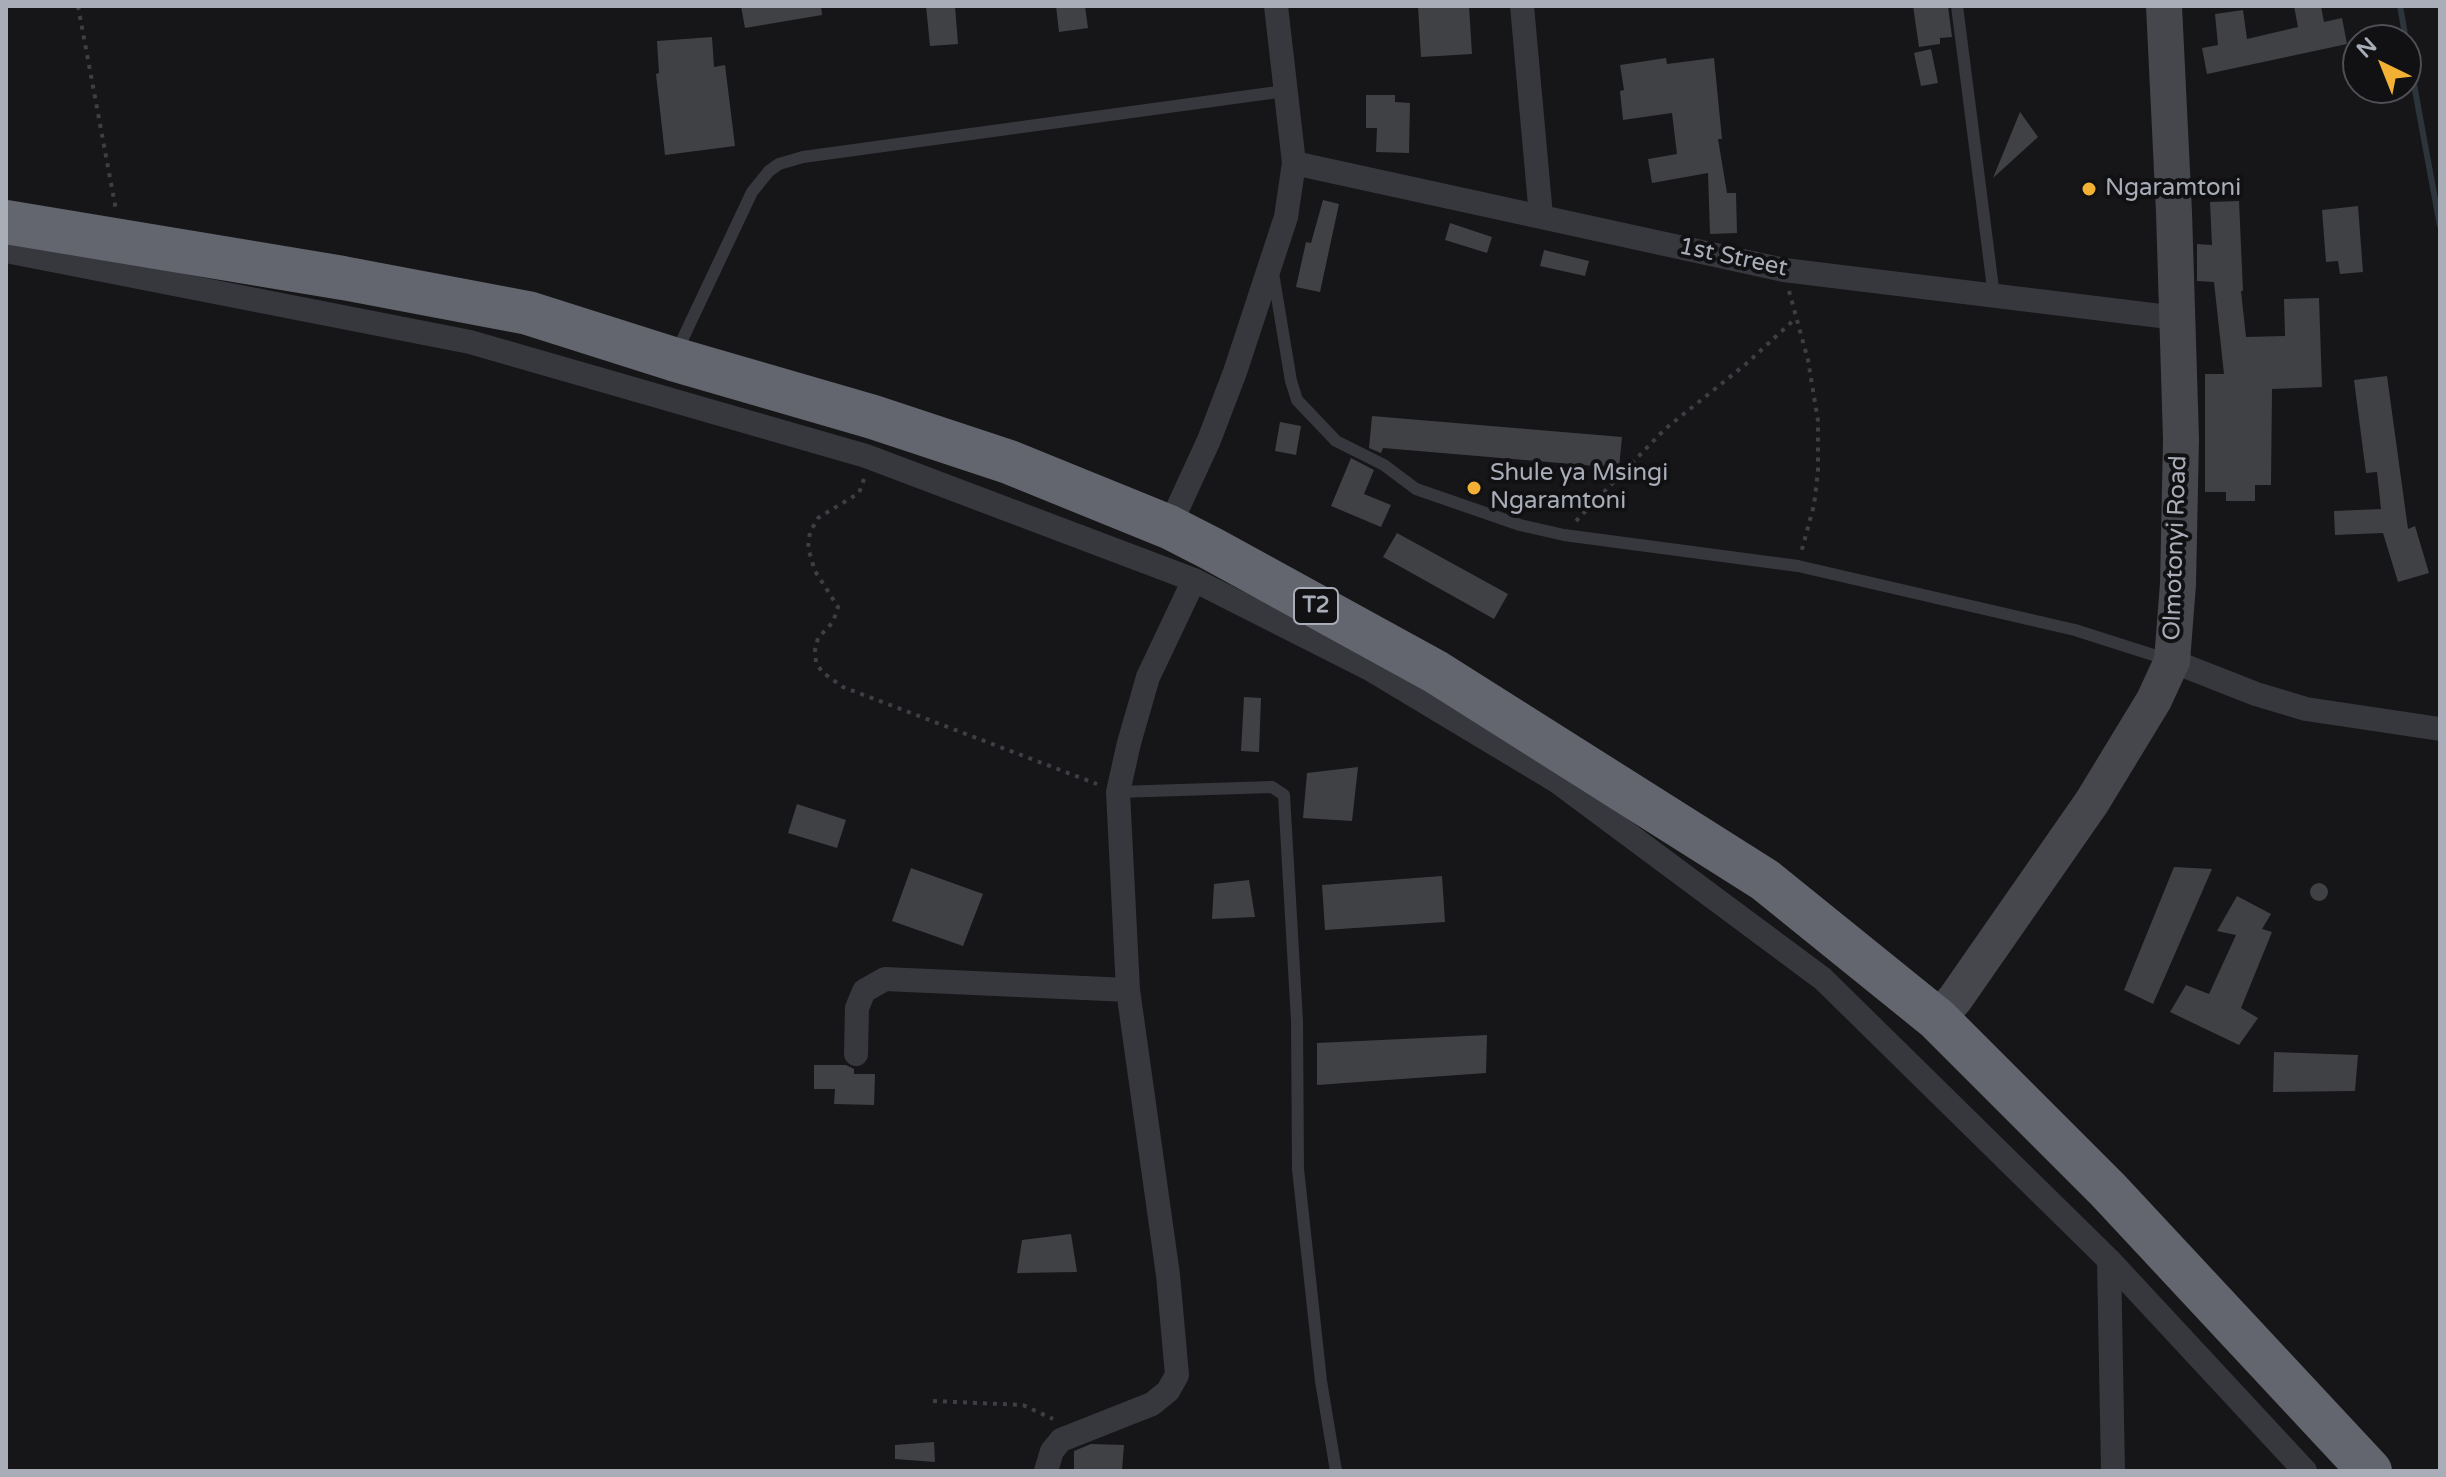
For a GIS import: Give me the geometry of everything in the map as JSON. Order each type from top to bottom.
[{"type":"highway","name":"T2","points":[[6,222],[343,278],[528,313],[873,417],[1009,462],[1169,527],[1436,672],[1765,880],[1937,1019],[2108,1190],[2370,1471]]},
{"type":"street","points":[[1169,527],[1214,426],[1272,266],[1286,217],[1294,163],[1276,6]]},
{"type":"street","points":[[1522,6],[1541,216]]},
{"type":"street","name":"Olmotonyi Road","points":[[1937,1019],[1955,999],[2092,802],[2154,700],[2172,661],[2178,584],[2181,439],[2164,6]]},
{"type":"street","name":"1st Street","points":[[1294,163],[1784,270],[2177,318]]},
{"type":"street","points":[[6,251],[470,342],[866,456],[1194,580],[1370,669],[1558,782],[1823,979],[2109,1260],[2305,1471]]},
{"type":"street","points":[[1046,1471],[1052,1451],[1061,1440],[1152,1404],[1168,1391],[1177,1375],[1168,1275],[1128,990],[1118,792],[1148,677],[1194,580]]},
{"type":"street","points":[[2172,661],[2256,694],[2306,709],[2440,729]]},
{"type":"street","points":[[856,1054],[857,1008],[864,991],[885,979],[1128,990]]},
{"type":"street","points":[[2109,1260],[2113,1471]]},
{"type":"lane","points":[[1957,6],[1994,298]]},
{"type":"lane","points":[[673,359],[752,192],[779,164],[803,157],[1285,91]]},
{"type":"lane","points":[[1272,266],[1291,381],[1297,400],[1336,441],[1384,465],[1416,489],[1520,525],[1564,535],[1798,566],[2061,627],[2172,661]]},
{"type":"lane","points":[[1118,792],[1272,787],[1284,795],[1297,1021],[1298,1169],[1321,1381],[1336,1471]]},
{"type":"path","points":[[78,6],[114,198],[118,241]]},
{"type":"path","points":[[1784,270],[1808,360],[1818,433],[1814,505],[1798,566]]},
{"type":"path","points":[[1564,535],[1665,429],[1746,364],[1796,318]]},
{"type":"path","points":[[866,456],[864,482],[859,493],[818,518],[810,532],[808,548],[815,571],[838,607],[833,622],[818,638],[815,650],[816,662],[822,672],[843,687],[1118,792]]},
{"type":"path","points":[[933,1401],[1023,1405],[1076,1433]]},
{"type":"building","points":[[741,6],[821,6],[822,15],[745,28]]},
{"type":"building","points":[[926,6],[955,6],[958,44],[930,46]]},
{"type":"building","points":[[1056,6],[1085,6],[1088,28],[1059,32]]},
{"type":"building","points":[[1418,6],[1469,6],[1472,54],[1421,57]]},
{"type":"building","points":[[1913,6],[1948,6],[1952,37],[1940,38],[1940,44],[1919,47]]},
{"type":"building","points":[[2294,6],[2321,6],[2324,22],[2342,18],[2342,45],[2207,74],[2202,48],[2218,45],[2215,14],[2243,10],[2247,39],[2298,27]]},
{"type":"building","points":[[712,37],[714,67],[725,65],[735,146],[665,155],[656,74],[659,73],[657,41]]},
{"type":"building","points":[[1931,49],[1938,83],[1921,86],[1914,53]]},
{"type":"building","points":[[1666,58],[1667,64],[1714,58],[1722,139],[1718,139],[1727,193],[1736,193],[1737,233],[1710,234],[1708,173],[1652,183],[1648,159],[1677,154],[1672,113],[1623,120],[1620,91],[1624,90],[1620,65]]},
{"type":"building","points":[[1366,95],[1395,95],[1395,102],[1410,103],[1409,153],[1376,152],[1377,128],[1366,128]]},
{"type":"building","points":[[2020,112],[2038,137],[1993,178]]},
{"type":"building","points":[[1323,200],[1339,204],[1320,292],[1296,287],[1306,242],[1311,243]]},
{"type":"building","points":[[2239,201],[2241,291],[2246,337],[2285,336],[2284,299],[2319,298],[2322,387],[2272,389],[2271,485],[2255,485],[2255,501],[2226,501],[2226,492],[2205,492],[2205,374],[2224,374],[2214,282],[2197,281],[2197,244],[2212,245],[2210,202]]},
{"type":"building","points":[[2358,206],[2363,272],[2340,274],[2338,261],[2326,262],[2322,210]]},
{"type":"building","points":[[1450,223],[1492,237],[1487,253],[1445,240]]},
{"type":"building","points":[[1544,250],[1589,261],[1585,276],[1540,266]]},
{"type":"building","points":[[2387,376],[2408,529],[2415,526],[2429,573],[2398,582],[2383,533],[2335,535],[2334,511],[2381,509],[2377,472],[2366,473],[2354,380]]},
{"type":"building","points":[[1372,416],[1622,437],[1619,468],[1383,448],[1381,453],[1369,448]]},
{"type":"building","points":[[1280,422],[1301,426],[1296,455],[1275,451]]},
{"type":"building","points":[[1351,458],[1374,470],[1364,494],[1391,505],[1381,527],[1331,506]]},
{"type":"building","points":[[1397,533],[1508,594],[1494,619],[1383,557]]},
{"type":"building","points":[[1244,697],[1261,698],[1259,752],[1241,751]]},
{"type":"building","points":[[1358,767],[1352,821],[1303,818],[1307,773]]},
{"type":"building","points":[[797,804],[846,820],[837,848],[788,833]]},
{"type":"building","points":[[2174,867],[2212,869],[2153,1004],[2124,990]]},
{"type":"building","points":[[911,868],[983,894],[963,946],[892,921]]},
{"type":"building","points":[[1442,876],[1445,922],[1325,930],[1322,885]]},
{"type":"building","points":[[1249,880],[1255,917],[1212,919],[1214,884]]},
{"type":"building","points":[[2315,883],[2323,883],[2328,892],[2326,899],[2315,901],[2310,896],[2310,888]]},
{"type":"building","points":[[2237,896],[2271,914],[2262,929],[2272,932],[2241,1008],[2258,1018],[2239,1045],[2170,1012],[2186,985],[2209,994],[2236,935],[2217,931]]},
{"type":"building","points":[[1487,1035],[1486,1073],[1317,1085],[1317,1043]]},
{"type":"building","points":[[2274,1052],[2358,1055],[2355,1091],[2273,1092]]},
{"type":"building","points":[[814,1065],[846,1065],[854,1069],[854,1074],[875,1074],[874,1105],[834,1104],[835,1089],[814,1089]]},
{"type":"building","points":[[1071,1234],[1077,1272],[1017,1273],[1022,1240]]},
{"type":"building","points":[[934,1442],[935,1462],[895,1459],[895,1445]]},
{"type":"building","points":[[1091,1444],[1124,1445],[1122,1471],[1074,1471],[1074,1451]]},
{"type":"waterway","points":[[2400,6],[2403,24]]},
{"type":"waterway","points":[[2418,104],[2440,226]]},
{"type":"place","name":"Ngaramtoni","points":[[2089,189]]},
{"type":"place","name":"Shule ya Msingi Ngaramtoni","points":[[1474,488]]}]
